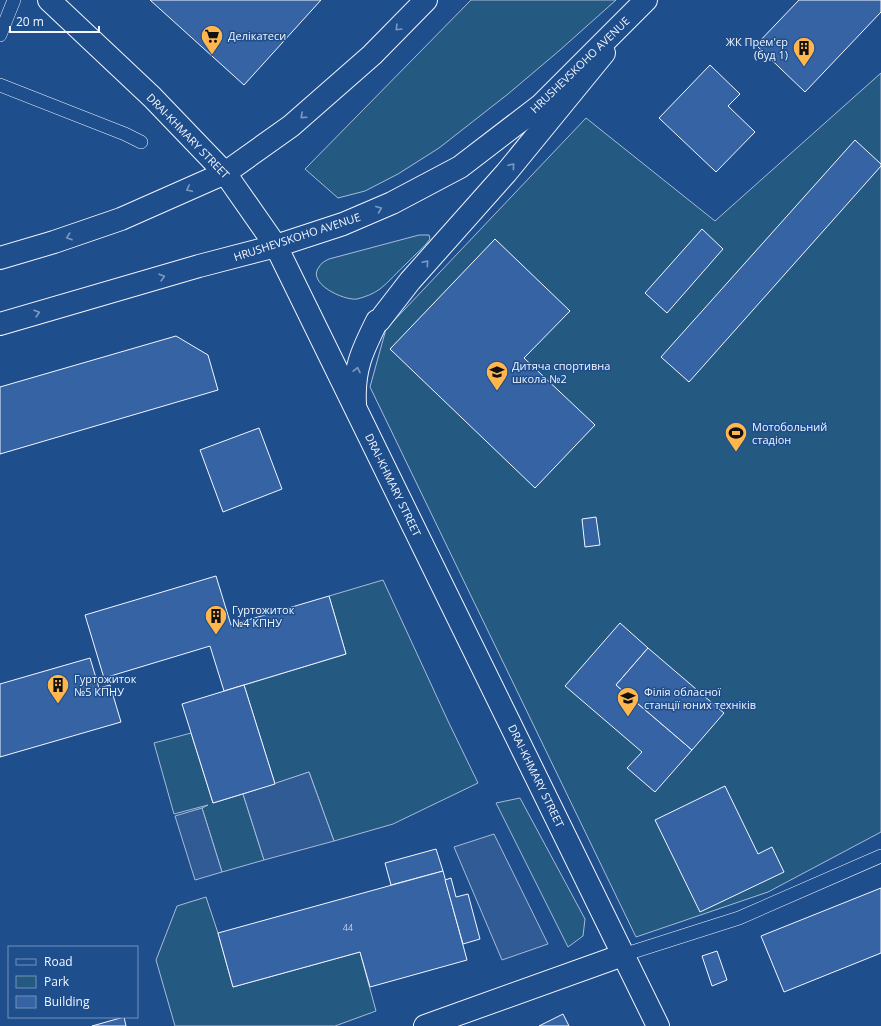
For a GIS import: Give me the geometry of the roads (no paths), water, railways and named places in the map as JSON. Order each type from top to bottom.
[{"type":"street","name":"DRAI-KHMARY STREET","points":[[49,0],[152,97],[225,173],[276,246],[658,1026]]},
{"type":"street","points":[[0,258],[121,220],[225,173],[291,126],[372,55],[426,0]]},
{"type":"street","points":[[356,409],[354,390],[360,356],[377,321],[379,321],[410,281],[516,162],[646,0]]},
{"type":"street","name":"HRUSHEVSKOHO AVENUE","points":[[0,324],[199,266],[276,246],[343,224],[392,204],[460,167],[541,105],[646,0]]},
{"type":"street","points":[[425,1026],[623,955]]},
{"type":"lane","points":[[0,35],[14,0]]},
{"type":"lane","points":[[0,85],[125,134],[141,142]]},
{"type":"lane","points":[[623,955],[739,918],[881,856]]},
{"type":"place","name":"Делікатеси","points":[[212,56]]},
{"type":"place","name":"ЖК Прем'єр (буд 1)","points":[[804,68]]},
{"type":"place","name":"Дитяча спортивна школа №2","points":[[497,392]]},
{"type":"place","name":"Мотобольний стадіон","points":[[736,452]]},
{"type":"place","name":"Гуртожиток №4 КПНУ","points":[[216,636]]},
{"type":"place","name":"Гуртожиток №5 КПНУ","points":[[58,704]]},
{"type":"place","name":"Філія обласної станції юних техніків","points":[[628,718]]}]
